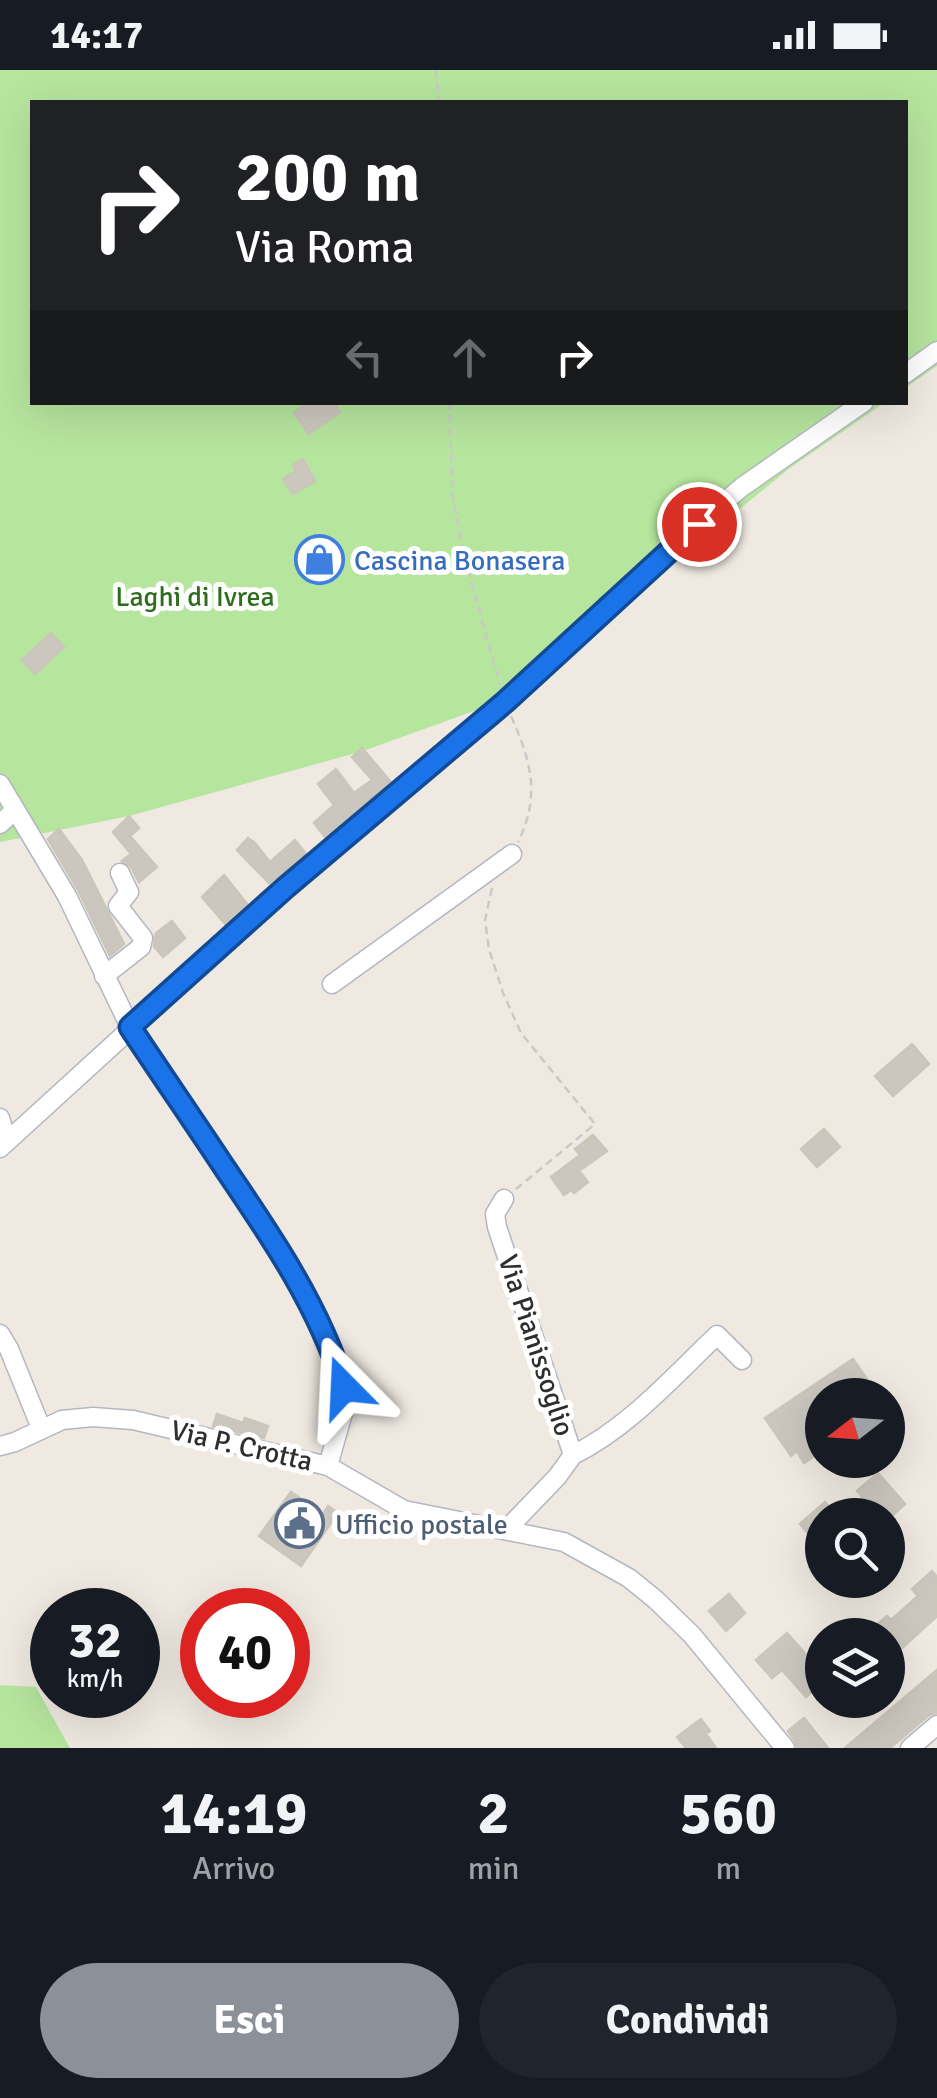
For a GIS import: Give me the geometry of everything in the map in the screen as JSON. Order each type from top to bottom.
[{"type":"street","points":[[908,372],[937,352]]},
{"type":"street","points":[[4,1144],[285,888],[505,702],[677,542],[742,487],[860,405]]},
{"type":"street","points":[[0,784],[67,896],[130,1027],[285,1260],[316,1317],[344,1387],[344,1413],[328,1466]]},
{"type":"street","points":[[0,824],[15,810]]},
{"type":"street","points":[[332,984],[512,854]]},
{"type":"street","points":[[104,976],[141,947],[143,938],[118,906],[129,892],[120,873]]},
{"type":"street","points":[[0,1118],[4,1144]]},
{"type":"street","name":"Via Pianissoglio","points":[[504,1200],[495,1214],[497,1228],[574,1455],[507,1529]]},
{"type":"street","points":[[0,1334],[41,1428]]},
{"type":"street","points":[[574,1455],[615,1428],[717,1335],[742,1360]]},
{"type":"street","name":"Via P. Crotta","points":[[0,1446],[62,1420],[93,1416],[121,1419],[328,1466],[404,1510],[564,1542],[628,1578],[692,1635],[784,1748]]},
{"type":"street","points":[[910,1748],[937,1725]]},
{"type":"path","points":[[436,70],[439,100]]},
{"type":"path","points":[[448,405],[453,499],[464,555],[505,702],[530,764],[533,789],[524,829],[512,854]]},
{"type":"path","points":[[497,879],[490,892],[486,920],[489,949],[503,994],[521,1033],[594,1124],[504,1200]]},
{"type":"green space","name":"Laghi di Ivrea","points":[[0,70],[937,70],[937,366],[908,386],[908,100],[30,100],[30,405],[881,405],[790,468],[521,694],[363,751],[129,816],[0,842]]},
{"type":"green space","points":[[0,1685],[30,1687],[30,1718],[53,1718],[70,1748],[0,1748]]},
{"type":"building","points":[[305,405],[335,405],[340,412],[309,434],[294,413]]},
{"type":"building","points":[[303,459],[315,481],[293,494],[283,479],[296,471],[293,465]]},
{"type":"building","points":[[324,538],[339,561],[318,574],[304,551]]},
{"type":"building","points":[[51,633],[64,647],[35,674],[22,660]]},
{"type":"building","points":[[362,748],[391,782],[325,837],[314,823],[334,805],[318,784],[336,769],[354,793],[372,780],[352,757]]},
{"type":"building","points":[[129,816],[139,828],[130,836],[157,867],[139,882],[131,867],[122,861],[131,854],[113,832]]},
{"type":"building","points":[[59,829],[82,860],[124,944],[110,956],[48,839]]},
{"type":"building","points":[[248,838],[270,862],[295,840],[306,854],[269,883],[237,850]]},
{"type":"building","points":[[224,875],[248,905],[226,925],[202,897]]},
{"type":"building","points":[[172,921],[185,938],[163,957],[154,946],[155,936]]},
{"type":"building","points":[[912,1044],[929,1064],[893,1096],[875,1076]]},
{"type":"building","points":[[824,1129],[840,1147],[817,1167],[801,1149]]},
{"type":"building","points":[[593,1135],[607,1151],[579,1171],[588,1182],[574,1193],[571,1190],[564,1195],[551,1177],[580,1155],[575,1149]]},
{"type":"building","points":[[853,1359],[866,1378],[825,1378]]},
{"type":"building","points":[[805,1391],[805,1462],[797,1451],[791,1456],[765,1418]]},
{"type":"building","points":[[217,1414],[268,1426],[264,1438],[213,1426]]},
{"type":"building","points":[[872,1478],[882,1478],[900,1498],[863,1498],[857,1491]]},
{"type":"building","points":[[291,1492],[323,1514],[328,1506],[338,1513],[301,1566],[259,1536]]},
{"type":"building","points":[[932,1571],[937,1577],[937,1616],[905,1645],[905,1618],[893,1618],[918,1596],[912,1589]]},
{"type":"building","points":[[729,1594],[745,1613],[726,1631],[709,1611]]},
{"type":"building","points":[[787,1633],[805,1653],[805,1696],[782,1670],[772,1678],[756,1660]]},
{"type":"building","points":[[937,1670],[936,1713],[890,1748],[845,1748],[880,1718],[905,1718],[905,1697]]},
{"type":"building","points":[[804,1718],[828,1748],[797,1748],[788,1731]]},
{"type":"building","points":[[701,1719],[716,1748],[686,1748],[677,1737]]},
{"type":"place","name":"Cascina Bonasera","points":[[319,560]]},
{"type":"place","name":"Ufficio postale","points":[[300,1524]]},
{"type":"route","points":[[344,1387],[309,1302],[285,1260],[130,1027],[285,888],[505,702],[699,524]]}]
